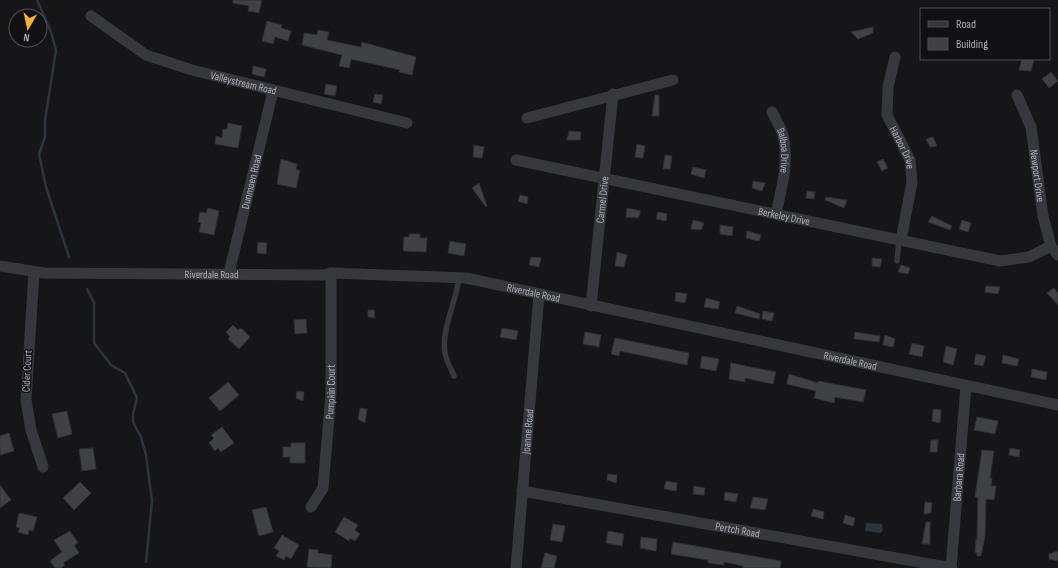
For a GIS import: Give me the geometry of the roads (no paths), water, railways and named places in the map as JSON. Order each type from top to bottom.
[{"type":"street","name":"Valleystream Road","points":[[91,16],[146,56],[192,70],[273,91],[407,123]]},
{"type":"street","name":"Harbor Drive","points":[[895,57],[888,87],[887,115],[910,160],[912,182],[900,240]]},
{"type":"street","points":[[528,118],[613,94],[673,80]]},
{"type":"street","name":"Dunmoen Road","points":[[229,273],[273,91]]},
{"type":"street","name":"Carmel Drive","points":[[591,306],[603,178],[613,94]]},
{"type":"street","name":"Newport Drive","points":[[1017,95],[1032,127],[1043,216],[1051,246],[1058,256]]},
{"type":"street","name":"Balboa Drive","points":[[772,112],[783,134],[785,150],[783,184],[776,213]]},
{"type":"street","name":"Berkeley Drive","points":[[516,160],[776,213],[1000,261],[1029,257],[1051,246]]},
{"type":"street","name":"Riverdale Road","points":[[0,266],[34,272],[330,273],[459,278],[1058,405]]},
{"type":"street","name":"Cider Court","points":[[34,272],[26,400],[31,430],[43,467]]},
{"type":"street","name":"Pumpkin Court","points":[[311,507],[323,488],[330,401],[330,273]]},
{"type":"street","name":"Joanne Road","points":[[516,568],[539,295]]},
{"type":"street","name":"Barbara Road","points":[[951,568],[966,386]]},
{"type":"street","name":"Pertch Road","points":[[522,492],[951,568]]},
{"type":"lane","points":[[897,261],[900,240]]},
{"type":"lane","points":[[454,376],[447,361],[444,338],[458,292],[459,278]]},
{"type":"waterway","points":[[37,0],[51,32],[56,50],[45,121],[45,137],[39,154],[46,187],[69,257]]},
{"type":"waterway","points":[[87,289],[94,303],[94,343],[111,365],[125,373],[137,398],[133,414],[133,422],[141,437],[146,455],[152,501],[146,562]]}]
